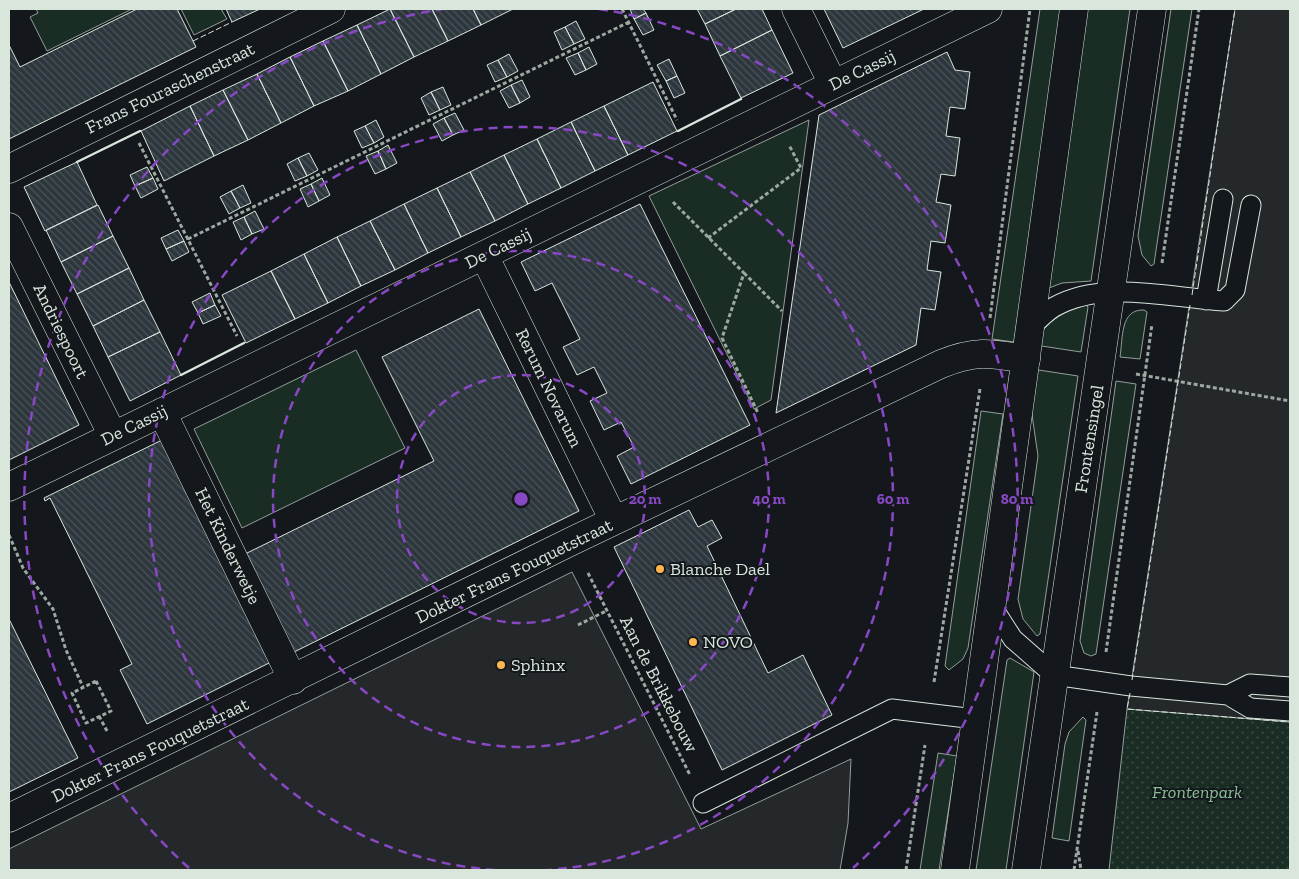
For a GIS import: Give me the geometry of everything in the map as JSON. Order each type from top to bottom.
[{"type":"street","name":"Frans Fouraschenstraat","points":[[9,168],[331,9]]},
{"type":"street","points":[[796,9],[833,84]]},
{"type":"street","name":"De Cassij","points":[[9,487],[988,9]]},
{"type":"street","points":[[955,870],[975,719],[993,608],[1074,9]]},
{"type":"street","name":"Frontensingel","points":[[1026,870],[1152,9]]},
{"type":"street","name":"Andriespoort","points":[[9,227],[113,436]]},
{"type":"street","name":"Rerum Novarum","points":[[484,255],[614,521]]},
{"type":"street","name":"Dokter Frans Fouquetstraat","points":[[9,818],[614,521],[941,364],[963,355],[986,352],[1026,359]]},
{"type":"street","name":"Het Kinderwetje","points":[[162,412],[293,680]]},
{"type":"lane","points":[[1206,300],[1223,199]]},
{"type":"lane","points":[[1031,327],[1054,308],[1078,297],[1112,292],[1224,301],[1235,290],[1251,205]]},
{"type":"lane","points":[[993,608],[1013,639],[1054,675],[1228,696],[1250,708],[1290,711]]},
{"type":"lane","points":[[1228,696],[1250,684],[1290,687]]},
{"type":"lane","points":[[703,803],[892,709],[975,719]]},
{"type":"path","points":[[622,9],[694,151]]},
{"type":"path","points":[[906,870],[986,352],[1030,9]]},
{"type":"path","points":[[1074,870],[1144,376],[1199,9]]},
{"type":"path","points":[[188,239],[629,22]]},
{"type":"path","points":[[123,111],[253,367]]},
{"type":"path","points":[[708,238],[801,168],[772,114]]},
{"type":"path","points":[[646,175],[782,311]]},
{"type":"path","points":[[744,273],[722,338],[773,445]]},
{"type":"path","points":[[1144,376],[1290,400]]},
{"type":"path","points":[[9,535],[23,568],[53,609],[66,650],[83,687]]},
{"type":"path","name":"Aan de Brikkebouw","points":[[589,577],[703,803]]},
{"type":"path","points":[[578,625],[607,611]]},
{"type":"path","points":[[96,681],[111,711],[86,723],[72,693],[83,687],[96,681]]},
{"type":"path","points":[[1078,847],[1081,870]]},
{"type":"green space","points":[[36,9],[132,9],[47,51],[30,17],[38,13]]},
{"type":"green space","points":[[181,9],[221,9],[227,19],[194,35]]},
{"type":"green space","points":[[1040,9],[1064,9],[1014,342],[992,339]]},
{"type":"green space","points":[[1085,9],[1130,9],[1091,281],[1062,283],[1049,288]]},
{"type":"green space","points":[[1171,9],[1192,9],[1154,264],[1151,266],[1142,255],[1138,236]]},
{"type":"green space","points":[[809,120],[771,400],[754,409],[649,196]]},
{"type":"green space","points":[[1086,305],[1088,307],[1081,352],[1035,345],[1044,330],[1055,319],[1062,314]]},
{"type":"green space","points":[[1144,310],[1147,312],[1140,359],[1120,357],[1124,326],[1127,319],[1136,311]]},
{"type":"green space","points":[[356,350],[405,448],[242,528],[194,429]]},
{"type":"green space","points":[[1032,369],[1078,376],[1040,634],[1037,636],[1023,619],[1018,599],[1038,456],[1029,394]]},
{"type":"green space","points":[[1116,381],[1136,384],[1096,654],[1091,656],[1084,653],[1080,641]]},
{"type":"green space","points":[[981,411],[1003,414],[968,648],[963,659],[949,670],[945,666]]},
{"type":"green space","points":[[1010,658],[1034,672],[1006,870],[976,870],[1007,660]]},
{"type":"green space","name":"Frontenpark","points":[[1127,709],[1290,722],[1290,870],[1109,870]]},
{"type":"green space","points":[[1083,717],[1086,720],[1069,841],[1052,838],[1065,744],[1069,732]]},
{"type":"green space","points":[[938,753],[957,756],[939,870],[920,870]]},
{"type":"shaded area","points":[[1235,9],[1290,9],[1290,722],[1127,709]]},
{"type":"shaded area","name":"Sphinx","points":[[572,572],[701,829],[851,759],[848,823],[840,870],[9,870],[9,849]]},
{"type":"building","points":[[137,9],[177,9],[196,47],[9,139],[9,45],[20,67]]},
{"type":"building","points":[[226,9],[260,9],[232,22]]},
{"type":"building","points":[[390,9],[432,9],[448,41],[414,57]]},
{"type":"building","points":[[390,9],[414,57],[381,74],[357,25]]},
{"type":"building","points":[[432,9],[473,9],[481,25],[448,41]]},
{"type":"building","points":[[473,9],[513,9],[481,25]]},
{"type":"building","points":[[630,9],[643,9],[646,13],[634,19]]},
{"type":"building","points":[[697,9],[736,9],[705,24]]},
{"type":"building","points":[[736,9],[762,9],[772,30],[720,56],[705,24]]},
{"type":"building","points":[[824,9],[924,9],[843,48]]},
{"type":"building","points":[[646,13],[654,30],[643,35],[634,19]]},
{"type":"building","points":[[576,21],[585,39],[574,44],[565,27]]},
{"type":"building","points":[[357,25],[381,74],[348,91],[323,41]]},
{"type":"building","points":[[565,27],[574,44],[562,50],[554,32]]},
{"type":"building","points":[[772,30],[793,73],[741,98],[720,56]]},
{"type":"building","points":[[323,41],[348,91],[314,106],[290,57]]},
{"type":"building","points":[[589,47],[597,64],[586,70],[578,53]]},
{"type":"building","points":[[947,52],[955,70],[970,72],[965,109],[950,107],[946,136],[960,138],[955,176],[941,174],[936,202],[951,205],[945,243],[931,241],[927,270],[941,272],[935,310],[921,308],[916,345],[776,413],[819,115]]},
{"type":"building","points":[[578,53],[586,70],[575,75],[566,58]]},
{"type":"building","points":[[509,54],[518,71],[507,77],[498,60]]},
{"type":"building","points":[[290,57],[314,106],[281,123],[257,74]]},
{"type":"building","points":[[669,59],[677,76],[666,81],[657,65]]},
{"type":"building","points":[[498,60],[507,77],[495,82],[487,65]]},
{"type":"building","points":[[257,74],[281,123],[248,140],[223,90]]},
{"type":"building","points":[[677,76],[685,93],[674,98],[666,81]]},
{"type":"building","points":[[522,80],[530,97],[520,103],[511,85]]},
{"type":"building","points":[[653,82],[677,131],[628,155],[604,106]]},
{"type":"building","points":[[511,85],[520,103],[509,108],[500,91]]},
{"type":"building","points":[[443,87],[451,105],[440,110],[431,92]]},
{"type":"building","points":[[223,90],[248,140],[214,156],[190,106]]},
{"type":"building","points":[[431,92],[440,110],[429,115],[421,98]]},
{"type":"building","points":[[190,106],[214,156],[164,181],[141,131]]},
{"type":"building","points":[[604,106],[628,155],[595,171],[571,122]]},
{"type":"building","points":[[455,113],[464,130],[453,135],[444,118]]},
{"type":"building","points":[[444,118],[453,135],[442,141],[433,124]]},
{"type":"building","points":[[376,120],[384,137],[374,143],[365,126]]},
{"type":"building","points":[[571,122],[595,171],[561,188],[537,139]]},
{"type":"building","points":[[365,126],[374,143],[362,148],[354,131]]},
{"type":"building","points":[[537,139],[561,188],[528,204],[504,155]]},
{"type":"building","points":[[388,145],[397,163],[386,169],[378,151]]},
{"type":"building","points":[[378,151],[386,169],[375,174],[366,156]]},
{"type":"building","points":[[309,153],[318,170],[307,176],[298,158]]},
{"type":"building","points":[[504,155],[528,204],[495,221],[470,172]]},
{"type":"building","points":[[298,158],[307,176],[295,181],[287,164]]},
{"type":"building","points":[[77,162],[97,205],[45,231],[24,187]]},
{"type":"building","points":[[147,167],[153,178],[135,186],[130,175]]},
{"type":"building","points":[[470,172],[495,221],[461,237],[437,188]]},
{"type":"building","points":[[153,178],[158,189],[141,198],[135,186]]},
{"type":"building","points":[[322,178],[330,195],[319,201],[311,184]]},
{"type":"building","points":[[311,184],[319,201],[308,207],[300,189]]},
{"type":"building","points":[[243,185],[251,203],[240,208],[231,191]]},
{"type":"building","points":[[437,188],[461,237],[428,253],[404,204]]},
{"type":"building","points":[[231,191],[240,208],[229,214],[220,197]]},
{"type":"building","points":[[404,204],[428,253],[395,270],[370,221]]},
{"type":"building","points":[[640,204],[750,425],[631,484],[617,456],[634,447],[621,422],[604,430],[590,401],[607,393],[594,367],[577,375],[563,347],[580,339],[552,283],[535,291],[521,262]]},
{"type":"building","points":[[98,205],[113,236],[61,262],[46,230]]},
{"type":"building","points":[[255,211],[264,229],[252,234],[244,217]]},
{"type":"building","points":[[244,217],[252,234],[241,240],[233,222]]},
{"type":"building","points":[[370,221],[395,270],[361,286],[337,237]]},
{"type":"building","points":[[178,230],[184,241],[166,249],[161,238]]},
{"type":"building","points":[[113,236],[129,268],[77,294],[61,262]]},
{"type":"building","points":[[337,237],[361,286],[328,303],[304,254]]},
{"type":"building","points":[[184,241],[189,252],[172,261],[166,249]]},
{"type":"building","points":[[304,254],[328,303],[295,319],[271,271]]},
{"type":"building","points":[[129,268],[144,300],[93,326],[77,294]]},
{"type":"building","points":[[271,271],[295,319],[246,343],[222,295]]},
{"type":"building","points":[[9,282],[79,425],[9,460]]},
{"type":"building","points":[[210,293],[215,305],[198,313],[192,302]]},
{"type":"building","points":[[144,300],[160,332],[108,357],[93,326]]},
{"type":"building","points":[[215,305],[221,316],[203,324],[198,313]]},
{"type":"building","points":[[479,309],[579,511],[294,652],[245,554],[434,461],[382,357]]},
{"type":"building","points":[[160,332],[181,375],[130,401],[108,357]]},
{"type":"building","points":[[162,440],[271,662],[147,724],[120,670],[132,664],[50,498],[45,501],[44,498]]},
{"type":"building","points":[[689,510],[698,527],[712,520],[722,538],[707,546],[768,673],[803,655],[832,715],[722,770],[614,547]]},
{"type":"building","points":[[9,619],[78,758],[9,792]]},
{"type":"fence","points":[[1192,295],[1235,9]]},
{"type":"fence","points":[[193,41],[232,22]]},
{"type":"fence","points":[[1132,680],[1190,305]]},
{"type":"fence","points":[[1130,693],[1127,709],[1290,722]]},
{"type":"wall","points":[[678,131],[741,99]]},
{"type":"wall","points":[[77,162],[140,131]]},
{"type":"wall","points":[[181,375],[244,343]]},
{"type":"place","name":"Blanche Dael","points":[[660,569]]},
{"type":"place","name":"NOVO","points":[[693,642]]},
{"type":"place","name":"Sphinx","points":[[501,665]]}]
